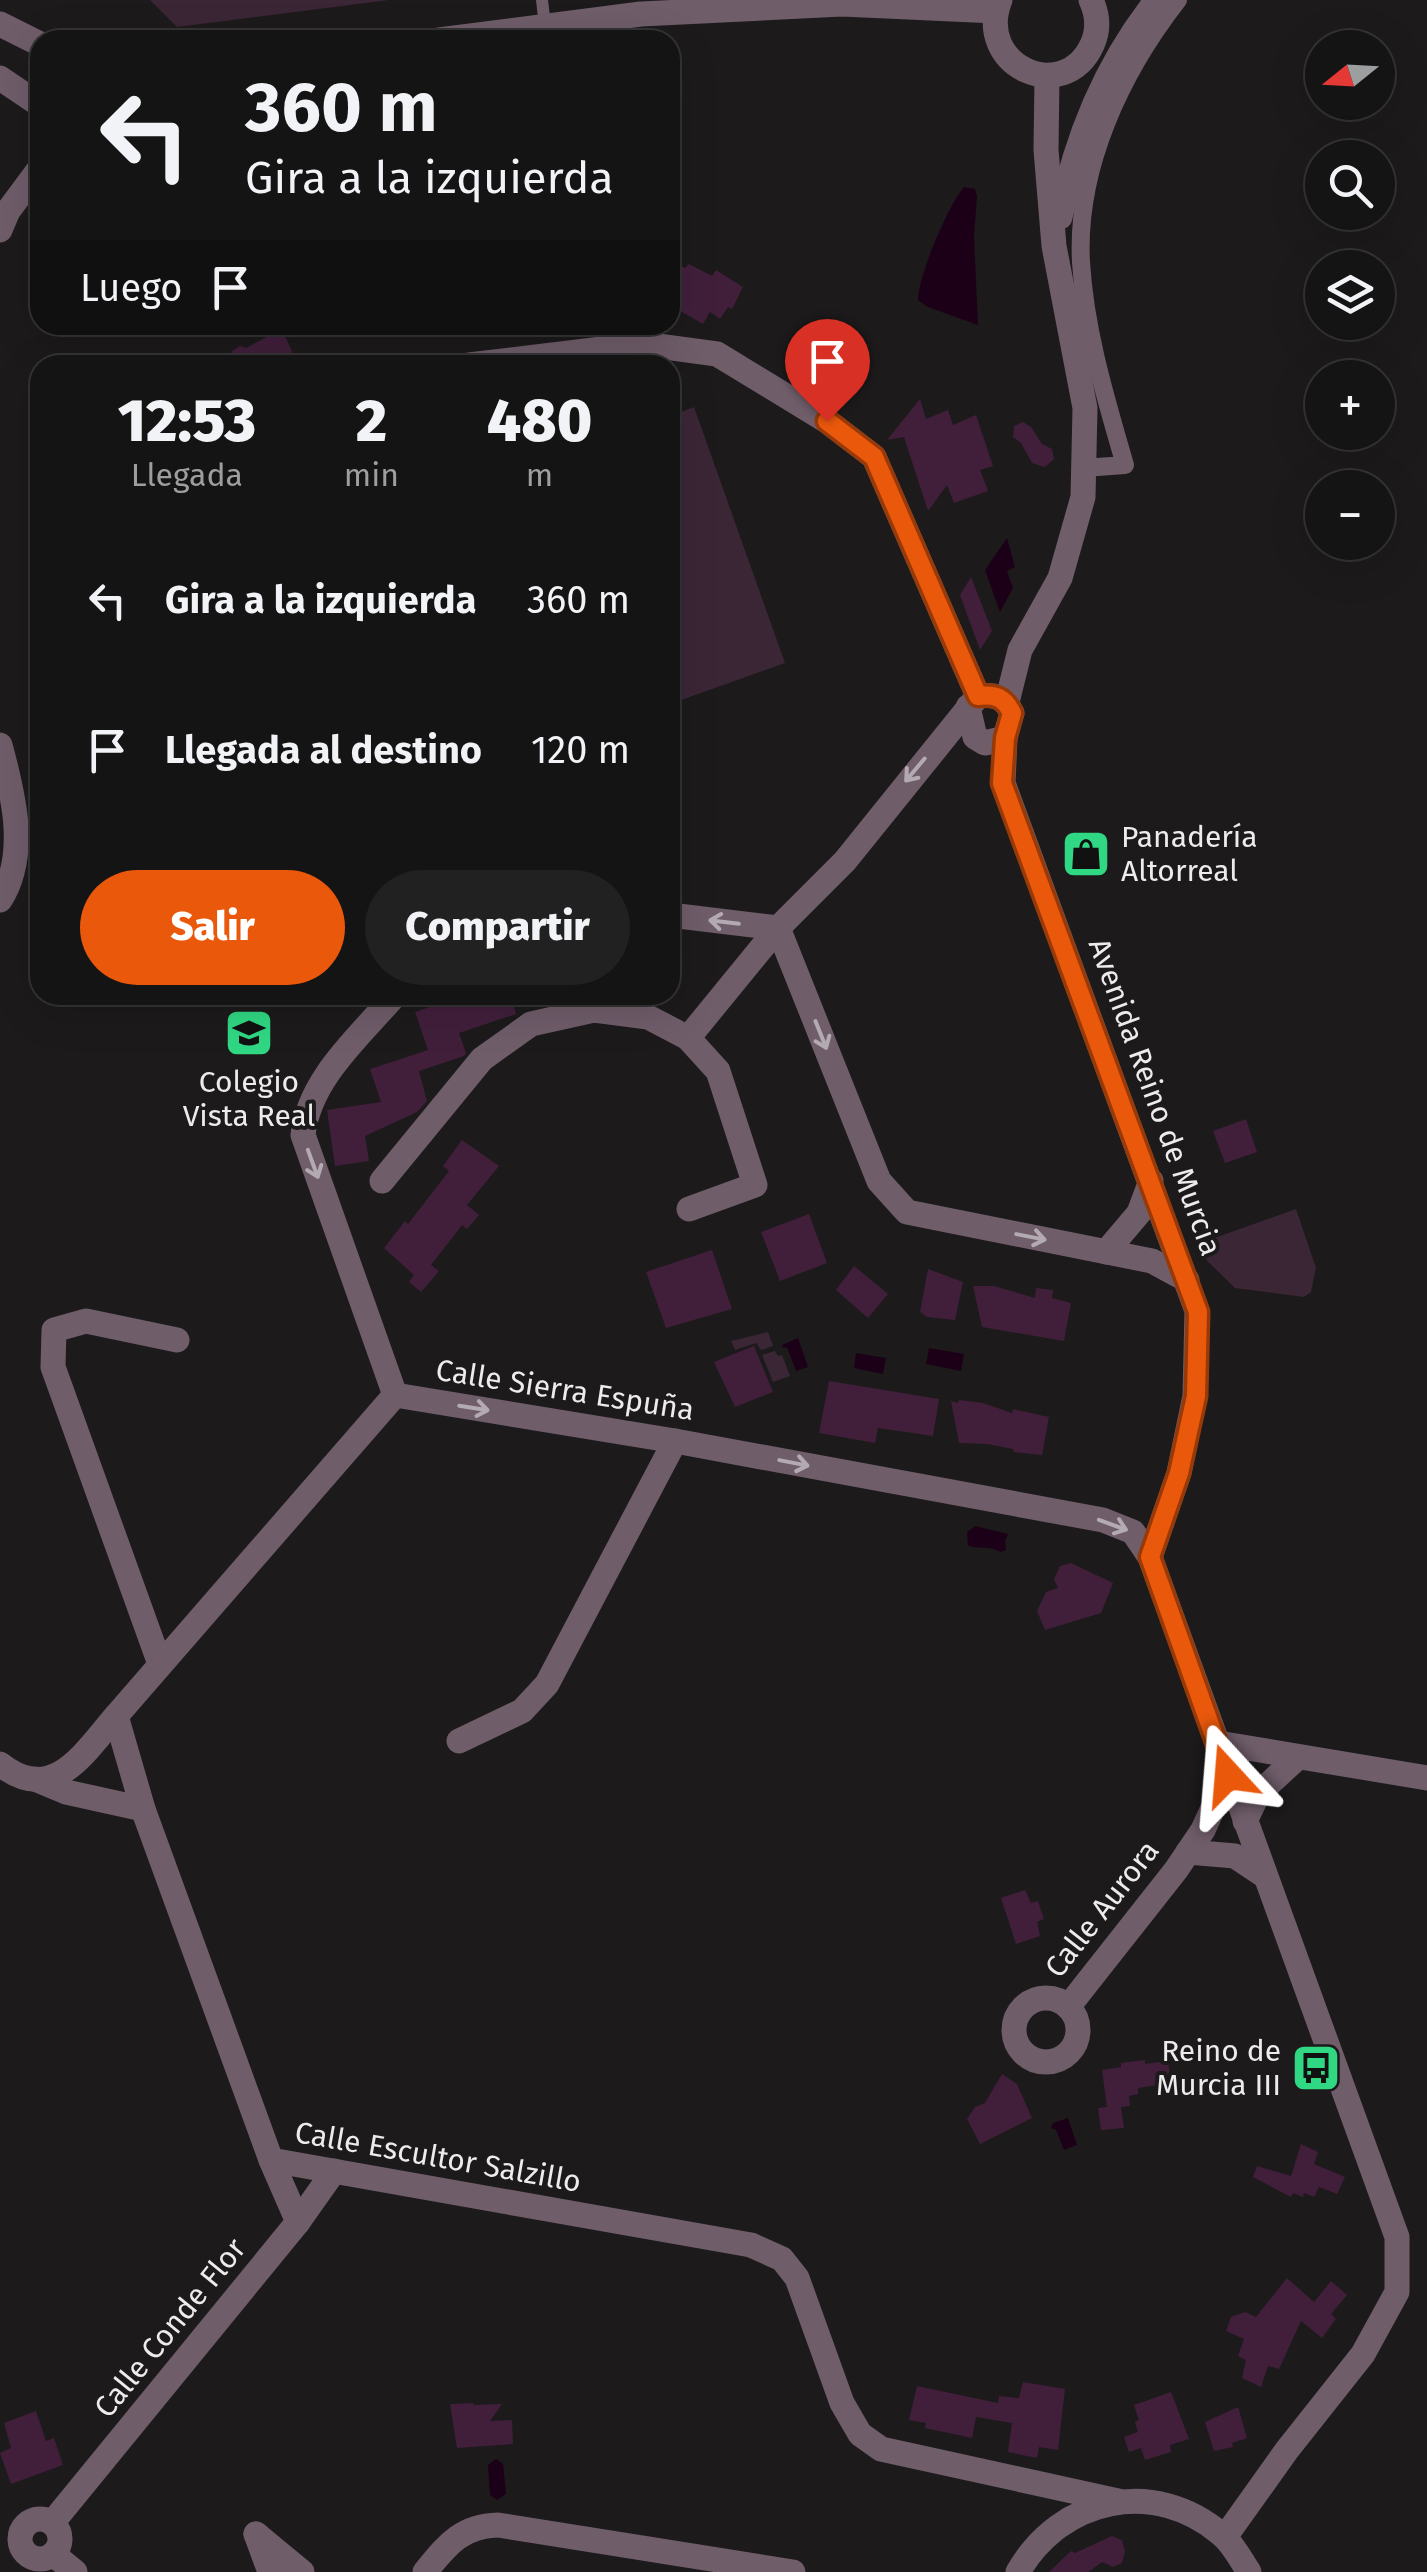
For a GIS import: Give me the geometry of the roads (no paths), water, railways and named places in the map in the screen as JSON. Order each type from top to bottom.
[{"type":"street","points":[[515,30],[641,14],[842,4],[998,6],[996,38],[1010,61],[1034,74],[1047,76],[1078,64],[1089,52],[1098,21],[1091,0]]},
{"type":"street","points":[[1054,246],[1070,168],[1097,94],[1135,28],[1157,0]]},
{"type":"street","points":[[1084,468],[1125,466],[1086,304],[1082,218],[1090,175],[1102,132],[1130,73],[1178,0]]},
{"type":"street","points":[[0,24],[30,39]]},
{"type":"street","name":"Avenida Reino de Murcia","points":[[1047,76],[1046,150],[1054,246],[1086,408],[1082,497],[1060,578],[1020,650],[1007,702],[1012,713],[995,741],[1002,783],[1198,1312],[1196,1396],[1179,1473],[1150,1557]]},
{"type":"street","points":[[0,78],[30,98]]},
{"type":"street","points":[[0,230],[8,211],[30,181]]},
{"type":"street","name":"Avenida Reino de Murcia","points":[[551,355],[643,344],[717,354],[827,421],[874,457],[973,702],[967,717],[975,737],[995,741]]},
{"type":"street","points":[[688,1038],[778,928],[845,861],[973,702],[994,694],[1007,702]]},
{"type":"street","points":[[0,745],[14,794],[16,848],[0,900]]},
{"type":"street","points":[[680,916],[778,928]]},
{"type":"street","points":[[778,928],[878,1181],[907,1212],[1152,1261],[1187,1280]]},
{"type":"street","name":"Calle Sierra Espuña","points":[[387,1005],[317,1088],[306,1112],[303,1136],[395,1395],[675,1440],[1103,1520],[1133,1532],[1150,1557]]},
{"type":"street","points":[[382,1181],[482,1059],[532,1024],[594,1010],[648,1017],[688,1038],[718,1071],[754,1185],[689,1209]]},
{"type":"street","points":[[1106,1252],[1139,1213],[1151,1181]]},
{"type":"street","points":[[160,1664],[53,1366],[54,1330],[86,1322],[178,1340]]},
{"type":"street","points":[[0,1764],[11,1772],[44,1780],[71,1769],[395,1395]]},
{"type":"street","points":[[459,1741],[522,1711],[548,1684],[675,1440]]},
{"type":"street","points":[[1150,1557],[1397,2237],[1397,2292],[1363,2354],[1225,2537],[1250,2572]]},
{"type":"street","name":"Calle Escultor Salzillo","points":[[116,1716],[142,1810],[271,2160],[751,2245],[782,2259],[797,2278],[842,2403],[860,2434],[880,2449],[1118,2501],[1157,2502],[1194,2514],[1225,2537]]},
{"type":"street","points":[[1218,1743],[1427,1778]]},
{"type":"street","points":[[1245,1820],[1258,1794],[1297,1758]]},
{"type":"street","name":"Calle Aurora","points":[[1068,2006],[1188,1852],[1228,1775]]},
{"type":"street","points":[[30,1777],[66,1792],[142,1810]]},
{"type":"street","name":"Calle Aurora","points":[[1188,1852],[1235,1856],[1265,1876]]},
{"type":"street","points":[[271,2160],[298,2222]]},
{"type":"street","name":"Calle Conde Flor","points":[[52,2523],[298,2222],[334,2171]]},
{"type":"street","points":[[1018,2572],[1046,2534],[1084,2510],[1118,2501]]},
{"type":"street","points":[[35,2520],[52,2523],[60,2536],[53,2554],[39,2558],[13,2549],[35,2520]]},
{"type":"street","points":[[425,2572],[452,2539],[478,2526],[498,2525],[794,2572]]},
{"type":"street","points":[[270,2572],[256,2534],[302,2572]]},
{"type":"street","points":[[53,2554],[75,2572]]},
{"type":"lane","points":[[542,0],[545,26]]},
{"type":"place","name":"Panadería Altorreal","points":[[1086,854]]},
{"type":"place","name":"Colegio Vista Real","points":[[249,1033]]},
{"type":"place","name":"Reino de Murcia III","points":[[1316,2068]]}]
